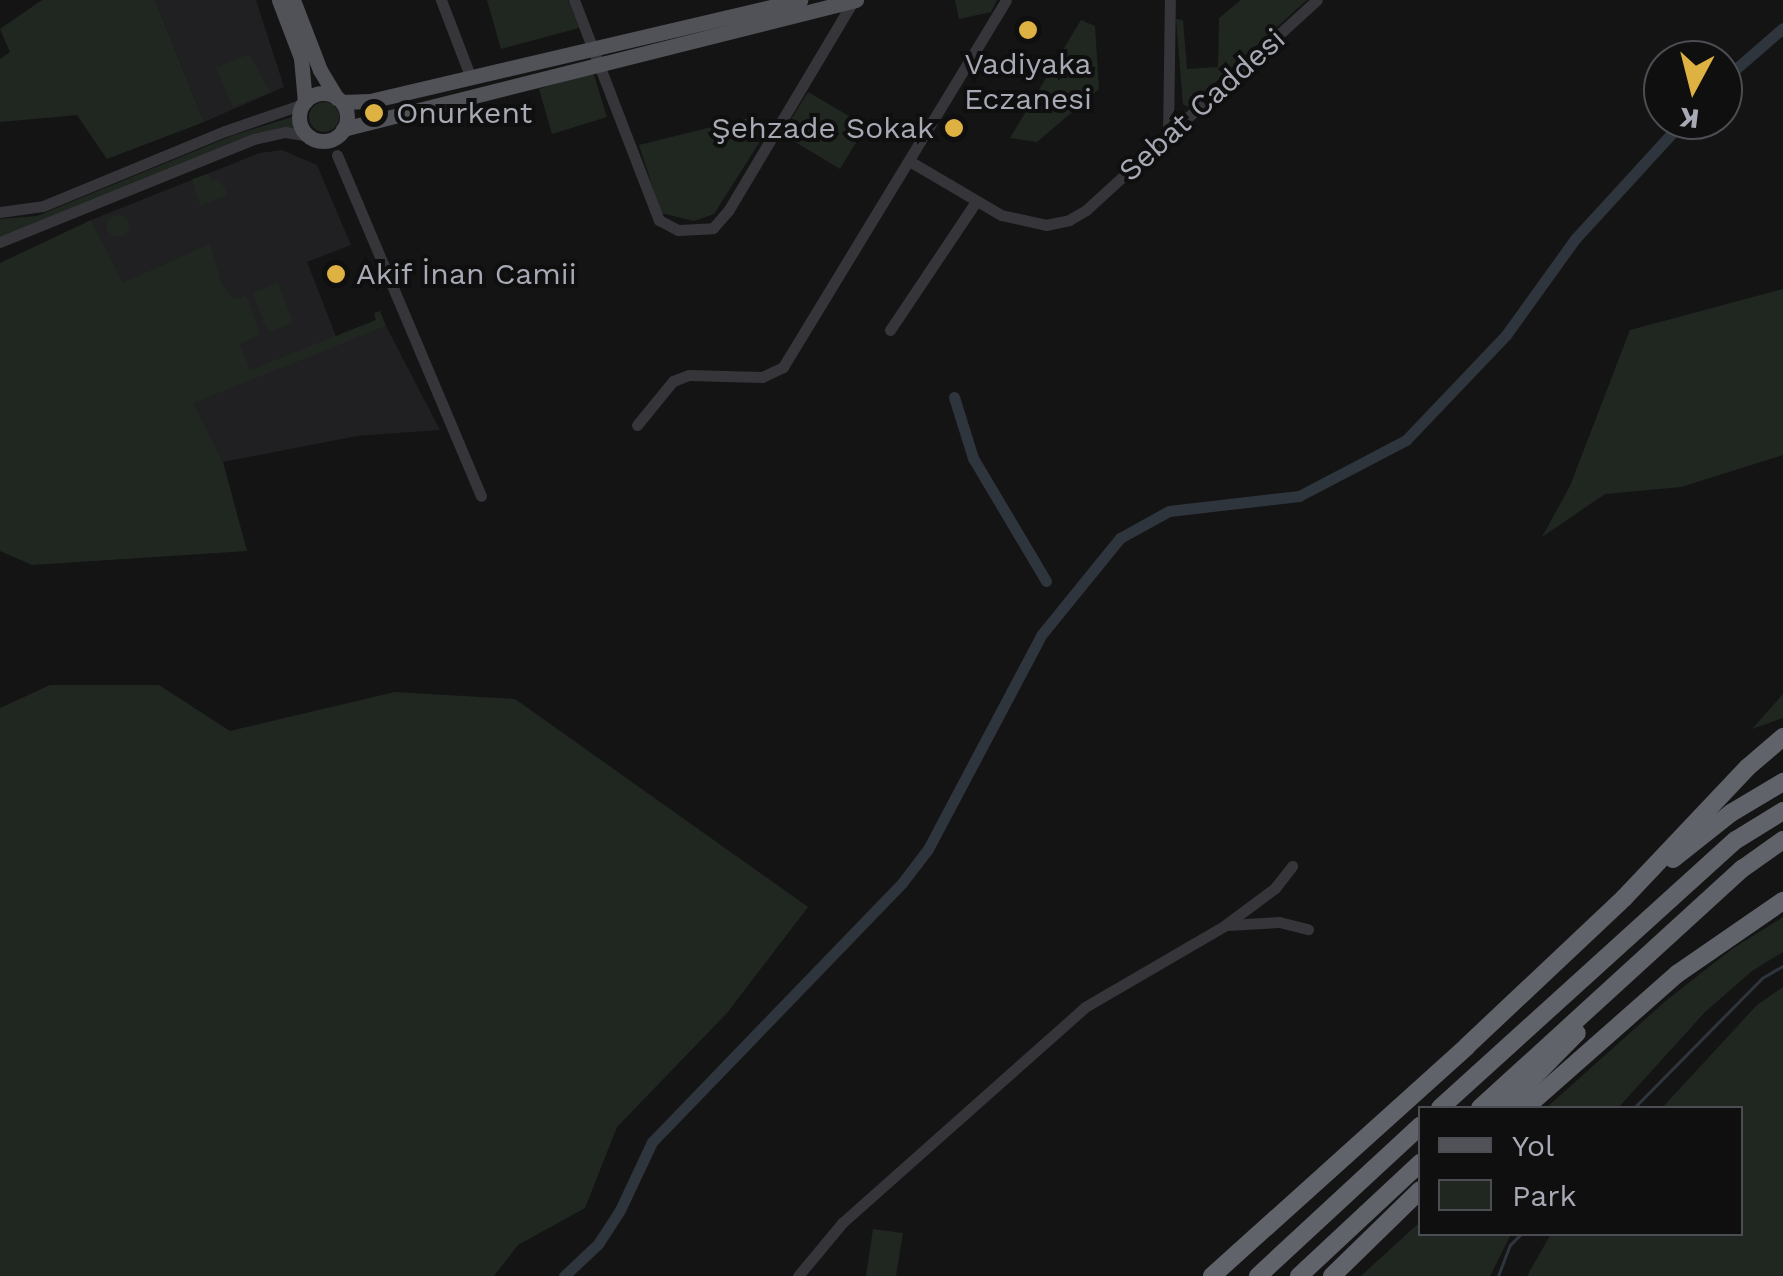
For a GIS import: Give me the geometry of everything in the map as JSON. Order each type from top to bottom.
[{"type":"highway","points":[[1212,1276],[1624,898],[1748,767],[1783,737]]},
{"type":"highway","points":[[1624,898],[1731,813],[1783,782]]},
{"type":"highway","points":[[1442,1106],[1736,840],[1783,811]]},
{"type":"highway","points":[[1482,1106],[1742,869],[1783,840]]},
{"type":"highway","points":[[1527,1106],[1677,974],[1783,901]]},
{"type":"highway","points":[[1506,1106],[1556,1058],[1632,968]]},
{"type":"highway","points":[[1258,1276],[1418,1128]]},
{"type":"highway","points":[[1300,1276],[1418,1165]]},
{"type":"highway","points":[[1334,1276],[1418,1192]]},
{"type":"highway","points":[[1228,1276],[1301,1197]]},
{"type":"highway","points":[[1334,1276],[1418,1203]]},
{"type":"main road","points":[[278,0],[301,58],[304,103],[300,121],[312,138],[336,155],[347,116],[320,70],[293,0]]},
{"type":"main road","points":[[312,138],[330,140],[342,131],[800,0]]},
{"type":"main road","points":[[304,103],[322,94],[339,100],[370,101],[854,0]]},
{"type":"street","points":[[440,0],[471,78]]},
{"type":"street","points":[[574,0],[659,220],[678,230],[713,228],[751,177],[854,0]]},
{"type":"street","points":[[637,425],[662,390],[689,376],[762,376],[783,367],[1006,0]]},
{"type":"street","points":[[1168,135],[1170,0]]},
{"type":"street","name":"Sebat Caddesi","points":[[975,203],[1015,220],[1046,224],[1069,220],[1086,210],[1317,0]]},
{"type":"street","points":[[0,212],[42,206],[226,130],[304,103]]},
{"type":"street","points":[[0,242],[269,134],[312,138]]},
{"type":"street","points":[[336,155],[481,496]]},
{"type":"street","points":[[890,330],[975,203],[911,162]]},
{"type":"street","points":[[798,1276],[842,1222],[1085,1007],[1224,926],[1275,888],[1292,866]]},
{"type":"street","points":[[1224,926],[1279,922],[1308,929]]},
{"type":"shaded area","points":[[155,0],[256,0],[284,87],[204,122]]},
{"type":"shaded area","points":[[282,150],[317,165],[351,245],[307,262],[339,344],[386,326],[440,430],[357,436],[223,462],[192,403],[210,245],[123,284],[91,220],[260,153]]},
{"type":"green space","points":[[42,0],[155,0],[204,122],[107,159],[77,115],[0,122],[0,59],[10,52],[0,29]]},
{"type":"green space","points":[[487,0],[568,0],[579,28],[501,49]]},
{"type":"green space","points":[[955,0],[997,0],[991,12],[959,19]]},
{"type":"green space","points":[[1241,0],[1307,0],[1188,107],[1183,104],[1176,19],[1183,20],[1187,69],[1218,67],[1219,18]]},
{"type":"green space","points":[[1081,20],[1095,26],[1099,89],[1037,142],[1010,138]]},
{"type":"green space","points":[[249,54],[270,92],[233,107],[216,68]]},
{"type":"green space","points":[[593,72],[607,117],[552,134],[539,89]]},
{"type":"green space","points":[[808,92],[866,126],[840,169],[782,134]]},
{"type":"green space","points":[[324,102],[338,111],[339,117],[330,131],[324,132],[310,123],[309,117],[318,103]]},
{"type":"green space","points":[[292,117],[294,128],[279,128],[0,238],[0,219],[37,216],[234,135]]},
{"type":"green space","points":[[752,117],[769,127],[714,214],[694,221],[661,213],[639,145]]},
{"type":"green space","points":[[208,174],[212,181],[219,179],[228,195],[200,205],[192,179]]},
{"type":"green space","points":[[118,215],[126,218],[126,234],[118,237],[110,234],[107,226],[110,218]]},
{"type":"green space","points":[[91,220],[123,283],[210,244],[222,285],[233,299],[246,296],[260,334],[240,344],[250,370],[376,320],[374,313],[380,311],[386,326],[193,403],[223,462],[247,551],[32,565],[0,551],[0,263]]},
{"type":"green space","points":[[278,283],[293,323],[268,332],[253,293]]},
{"type":"green space","points":[[1783,289],[1783,455],[1681,487],[1605,494],[1542,537],[1570,486],[1630,330]]},
{"type":"green space","points":[[50,685],[159,685],[230,731],[395,692],[515,699],[808,907],[727,1013],[617,1127],[585,1208],[518,1245],[494,1276],[0,1276],[0,708]]},
{"type":"green space","points":[[1783,694],[1783,718],[1752,729]]},
{"type":"green space","points":[[1783,917],[1783,952],[1752,971],[1705,1012],[1620,1106],[1548,1106],[1668,999],[1732,949]]},
{"type":"green space","points":[[1783,987],[1783,1276],[1527,1276],[1550,1236],[1743,1236],[1743,1106],[1664,1106],[1757,1005]]},
{"type":"green space","points":[[1418,1224],[1418,1236],[1510,1236],[1490,1276],[1361,1276]]},
{"type":"green space","points":[[873,1229],[903,1233],[896,1276],[866,1276]]},
{"type":"waterway","points":[[1743,63],[1783,28]]},
{"type":"waterway","points":[[564,1276],[598,1244],[620,1210],[652,1142],[902,883],[928,849],[1042,634],[1120,538],[1169,511],[1299,496],[1406,440],[1506,335],[1575,239],[1666,140]]},
{"type":"waterway","points":[[954,397],[973,458],[1046,581]]},
{"type":"waterway","points":[[1636,1106],[1762,978],[1783,966]]},
{"type":"waterway","points":[[1498,1276],[1510,1245],[1519,1236]]},
{"type":"place","name":"Vadiyaka Eczanesi","points":[[1028,30]]},
{"type":"place","name":"Onurkent","points":[[374,113]]},
{"type":"place","name":"Şehzade Sokak","points":[[954,128]]},
{"type":"place","name":"Akif İnan Camii","points":[[336,274]]}]
